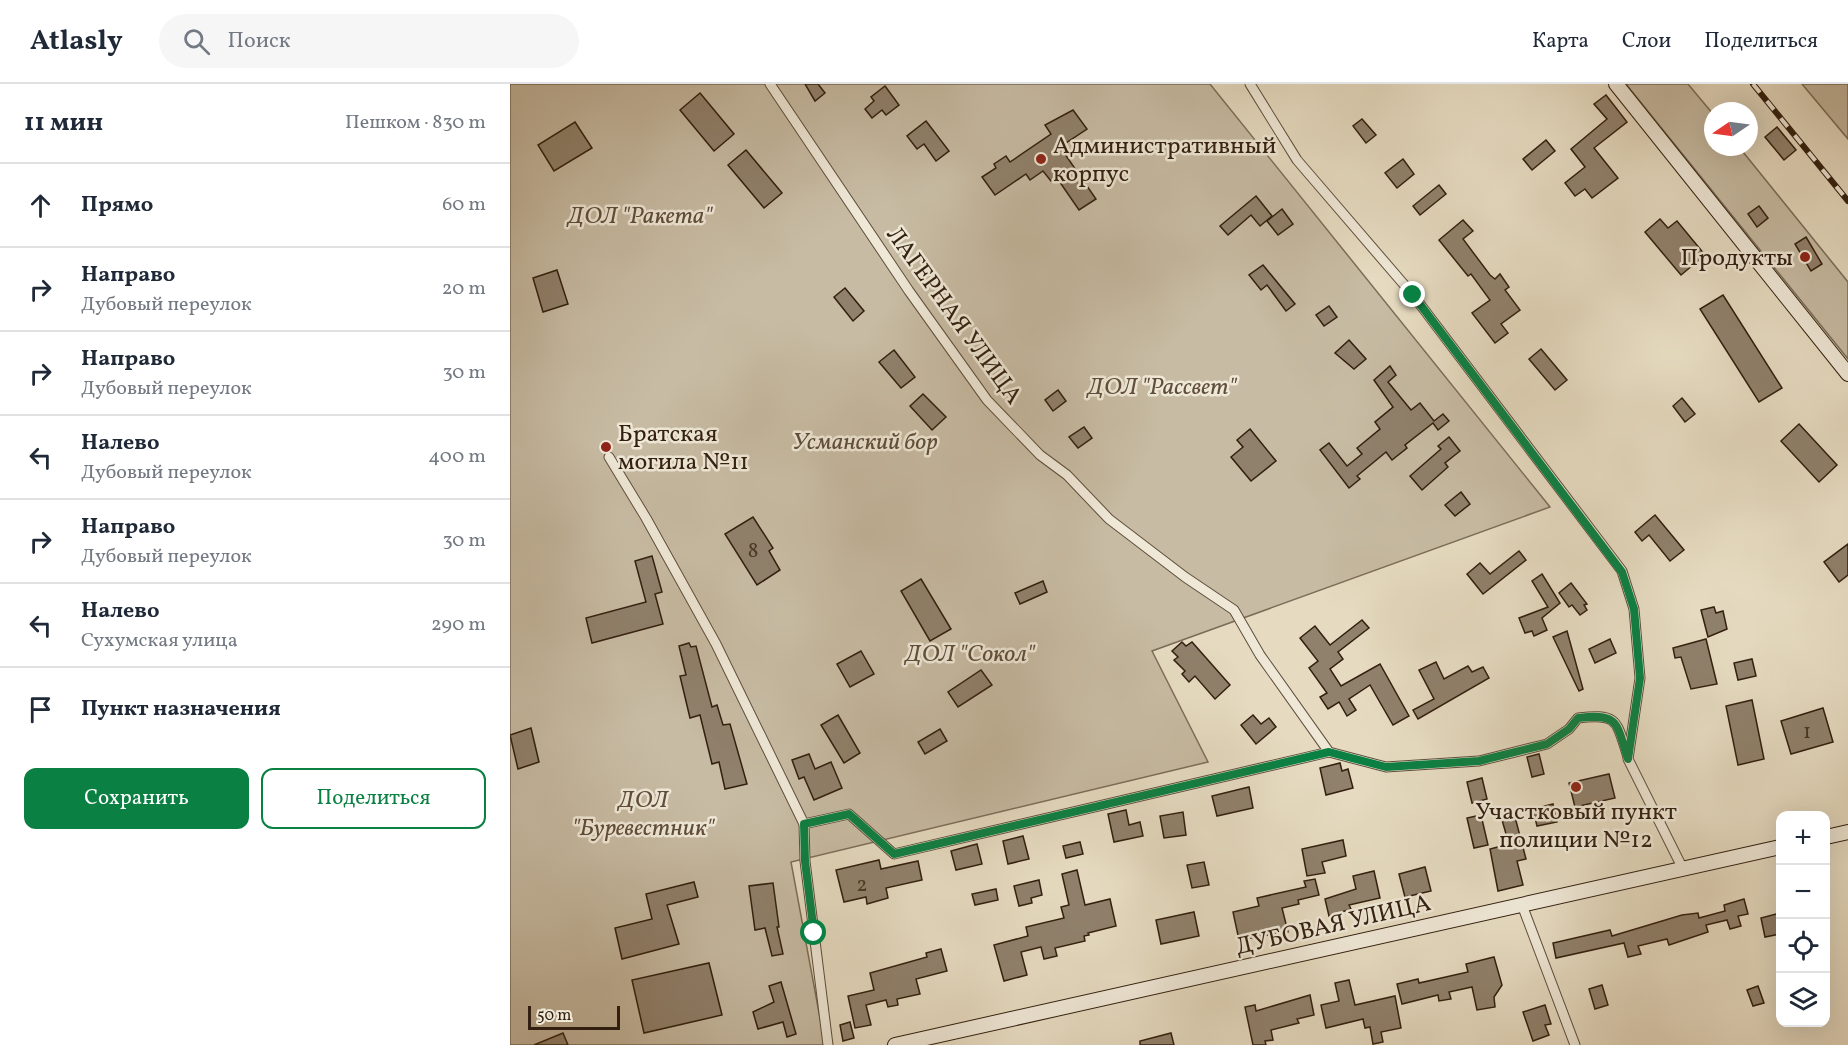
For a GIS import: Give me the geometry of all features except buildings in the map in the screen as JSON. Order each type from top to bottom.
[{"type":"street","name":"ЛАГЕРНАЯ УЛИЦА","points":[[770,84],[909,291],[987,400],[1040,455],[1067,475],[1109,519],[1185,577],[1234,610],[1260,655],[1329,752]]},
{"type":"street","points":[[1250,84],[1297,160],[1413,295],[1622,572],[1634,609],[1640,678],[1628,759]]},
{"type":"street","points":[[1616,84],[1848,374]]},
{"type":"street","points":[[609,457],[646,518],[716,644],[804,824],[805,861],[828,1045]]},
{"type":"street","points":[[804,824],[849,814],[894,854],[1329,752],[1386,767],[1479,761],[1547,744],[1569,729],[1578,718],[1602,715],[1611,719],[1617,727],[1628,759],[1683,869]]},
{"type":"street","points":[[1830,836],[1848,832]]},
{"type":"street","name":"ДУБОВАЯ УЛИЦА","points":[[895,1045],[1776,848]]},
{"type":"street","points":[[1522,905],[1575,1045]]},
{"type":"green space","name":"Усманский бор","points":[[510,84],[1210,84],[1550,507],[1152,651],[1208,762],[791,862],[825,1045],[510,1045]]},
{"type":"green space","points":[[1626,84],[1688,84],[1704,103],[1704,156],[1746,156],[1848,282],[1848,359]]},
{"type":"green space","points":[[1802,84],[1848,84],[1848,139]]},
{"type":"railway","points":[[1753,84],[1848,201]]},
{"type":"place","name":"Административный корпус","points":[[1041,159]]},
{"type":"place","name":"Продукты","points":[[1805,257]]},
{"type":"place","name":"Братская могила №11","points":[[606,447]]},
{"type":"place","name":"Участковый пункт полиции №12","points":[[1576,787]]},
{"type":"route","points":[[814,933],[805,861],[804,824],[849,814],[894,854],[1329,752],[1386,767],[1479,761],[1547,744],[1569,729],[1578,718],[1602,715],[1611,719],[1617,727],[1628,759],[1640,678],[1634,609],[1622,572],[1413,295]]},
{"type":"park label","name":"ДОЛ \"Ракета\"","points":[[640,215]]},
{"type":"park label","name":"ДОЛ \"Рассвет\"","points":[[1162,386]]},
{"type":"park label","name":"ДОЛ \"Сокол\"","points":[[970,653]]},
{"type":"park label","name":"ДОЛ \"Буревестник\"","points":[[643,813]]}]
